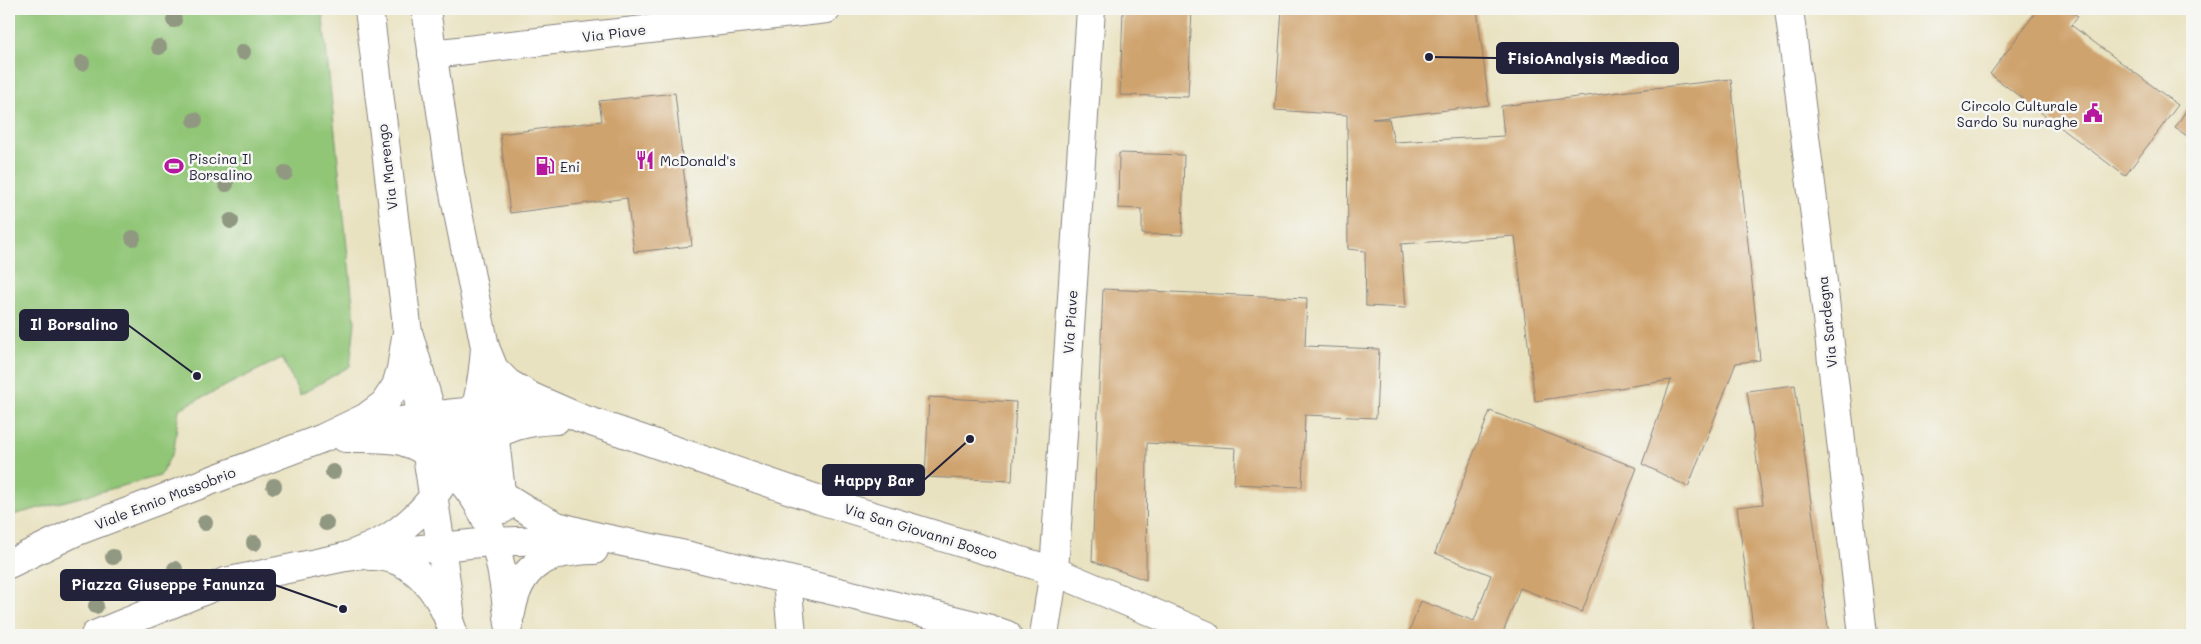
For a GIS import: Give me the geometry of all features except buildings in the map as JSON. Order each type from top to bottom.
[{"type":"main road","name":"Via Marengo","points":[[369,9],[406,325]]},
{"type":"main road","points":[[426,9],[461,234],[484,347],[483,374],[487,419],[501,493],[501,542],[510,630]]},
{"type":"main road","name":"Via Piave","points":[[432,54],[827,9]]},
{"type":"main road","name":"Via Piave","points":[[1044,635],[1054,571],[1091,9]]},
{"type":"main road","name":"Via Sardegna","points":[[1789,9],[1820,256],[1863,635]]},
{"type":"main road","points":[[406,325],[428,417],[427,453],[453,632]]},
{"type":"main road","points":[[323,438],[366,418],[378,410],[389,398],[396,386],[401,369],[406,325]]},
{"type":"main road","name":"Via San Giovanni Bosco","points":[[484,347],[494,369],[508,383],[571,419],[813,498],[1054,571],[1206,635]]},
{"type":"main road","points":[[323,438],[428,417],[487,419],[547,414],[571,419]]},
{"type":"main road","points":[[428,417],[458,464],[501,542]]},
{"type":"main road","points":[[440,538],[443,505],[472,425],[487,419]]},
{"type":"main road","points":[[323,438],[394,440],[403,442],[458,464],[530,512],[557,526],[680,555]]},
{"type":"main road","name":"Viale Ennio Massobrio","points":[[9,564],[75,532],[323,438]]},
{"type":"main road","points":[[345,557],[391,536],[404,526],[433,495],[458,464]]},
{"type":"main road","points":[[95,635],[225,582],[440,538],[501,542],[550,540],[616,546],[690,556],[987,628],[1006,635]]},
{"type":"main road","points":[[510,630],[519,582],[539,561],[582,550],[680,555]]},
{"type":"main road","points":[[345,557],[387,557],[409,565],[429,586],[440,602],[453,632]]},
{"type":"main road","points":[[787,580],[792,635]]},
{"type":"green space","name":"Piscina Il Borsalino","points":[[9,9],[322,9],[355,323],[350,366],[300,395],[282,358],[179,409],[174,450],[160,476],[9,516]]},
{"type":"place","name":"FisioAnalysis Mædica","points":[[1429,57]]},
{"type":"place","name":"Circolo Culturale Sardo Su nuraghe","points":[[2093,113]]},
{"type":"place","name":"McDonald's","points":[[645,160]]},
{"type":"place","name":"Piscina Il Borsalino","points":[[174,166]]},
{"type":"place","name":"Eni","points":[[545,166]]},
{"type":"place","name":"Il Borsalino","points":[[197,376]]},
{"type":"place","name":"Happy Bar","points":[[970,439]]},
{"type":"place","name":"Piazza Giuseppe Fanunza","points":[[343,609]]}]
